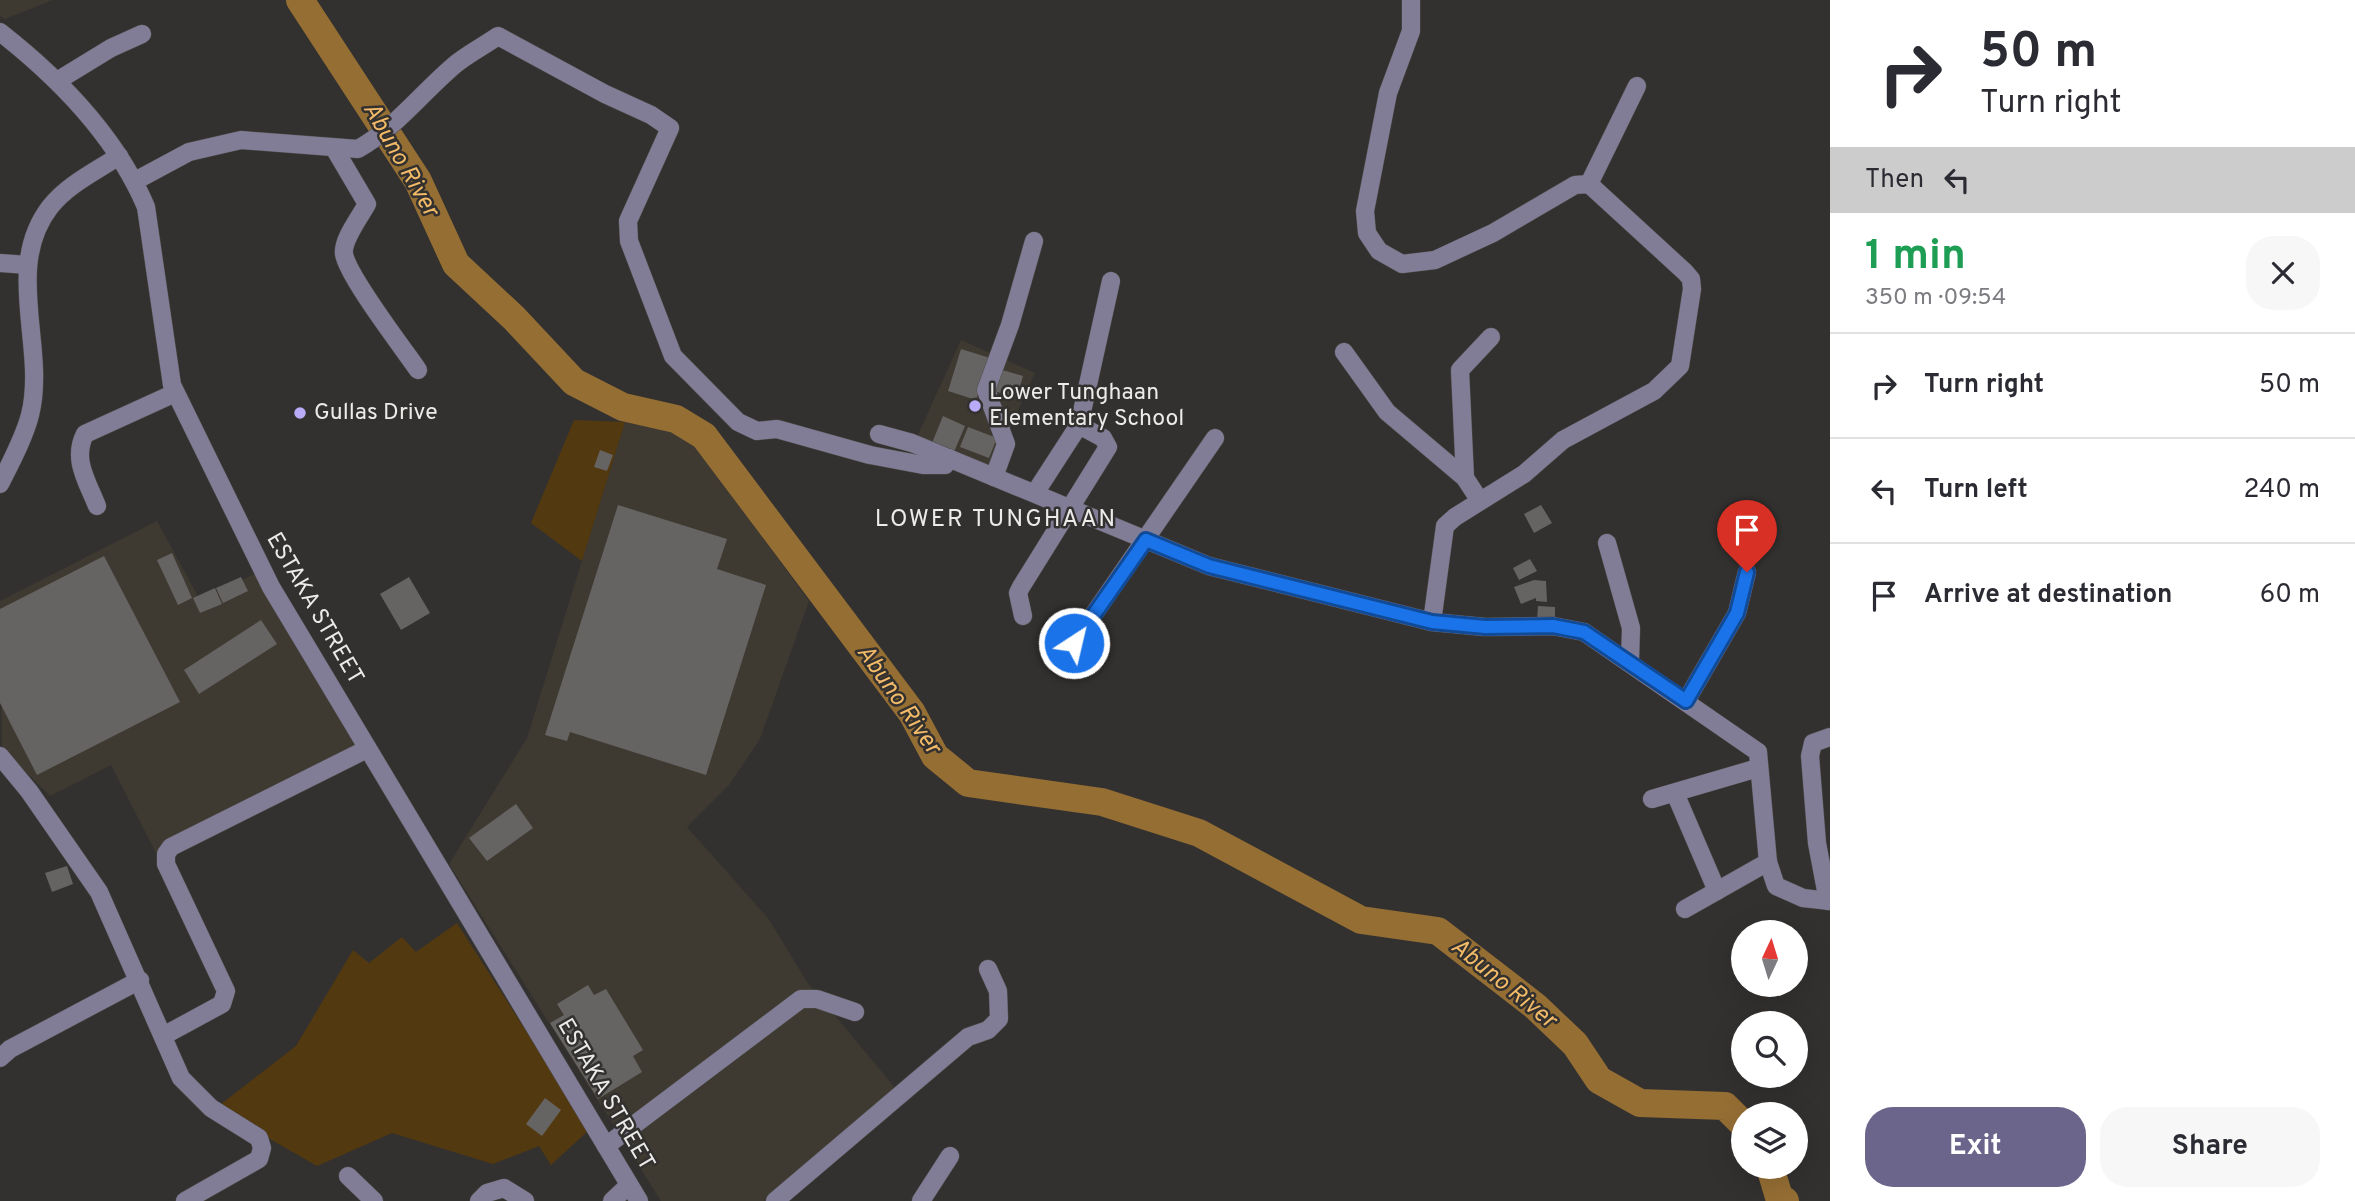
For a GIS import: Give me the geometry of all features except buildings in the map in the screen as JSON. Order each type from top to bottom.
[{"type":"street","points":[[1411,0],[1411,31],[1388,93],[1365,211],[1367,233],[1379,250],[1402,264],[1435,260],[1493,233],[1575,185],[1589,184],[1691,279],[1680,366],[1654,391],[1563,440],[1524,474],[1444,526],[1432,622]]},
{"type":"street","name":"ESTAKA STREET","points":[[0,32],[57,81],[87,113],[135,181],[146,207],[164,346],[176,393],[271,587],[639,1201]]},
{"type":"street","points":[[57,81],[110,48],[142,34]]},
{"type":"street","points":[[135,181],[190,152],[241,140],[358,149],[417,103],[457,63],[498,36],[662,121],[670,128],[626,230],[673,356],[721,408],[738,422],[757,431],[777,429],[870,455],[923,465],[944,466],[949,458]]},
{"type":"street","points":[[1589,184],[1637,86]]},
{"type":"street","points":[[334,148],[367,204],[345,245],[344,255],[363,290],[418,370]]},
{"type":"street","points":[[0,484],[30,415],[34,372],[26,290],[28,265],[42,218],[52,204],[119,156]]},
{"type":"street","points":[[994,477],[1006,444],[986,390],[1010,325],[1034,241]]},
{"type":"street","points":[[0,263],[28,265]]},
{"type":"street","points":[[1035,493],[1079,425],[1111,281]]},
{"type":"street","points":[[1465,478],[1460,370],[1491,337]]},
{"type":"street","points":[[1344,352],[1387,412],[1465,478],[1480,501]]},
{"type":"street","points":[[97,506],[78,460],[78,446],[85,433],[176,393]]},
{"type":"street","points":[[1023,616],[1018,593],[1108,447],[1103,438],[1079,425]]},
{"type":"street","points":[[880,434],[893,436],[1072,507],[1209,566],[1432,622],[1485,627],[1553,626],[1584,632],[1758,752],[1768,862],[1776,886],[1803,898],[1829,901],[1824,841],[1810,756],[1812,743],[1830,737]]},
{"type":"street","points":[[1074,643],[1215,438]]},
{"type":"street","points":[[1607,543],[1631,628],[1630,662]]},
{"type":"street","points":[[1686,701],[1737,613],[1747,572]]},
{"type":"street","points":[[163,1036],[222,1004],[226,991],[166,864],[166,854],[171,847],[367,749]]},
{"type":"street","points":[[0,756],[29,791],[99,892],[140,980],[181,1079],[211,1108],[259,1138],[262,1148],[259,1159],[185,1201]]},
{"type":"street","points":[[1652,799],[1758,768]]},
{"type":"street","points":[[1675,793],[1717,891]]},
{"type":"street","points":[[1685,909],[1768,862]]},
{"type":"street","points":[[775,1201],[968,1037],[988,1030],[999,1019],[998,991],[988,969]]},
{"type":"street","points":[[0,1058],[140,980]]},
{"type":"street","points":[[607,1146],[801,999],[817,999],[855,1012]]},
{"type":"street","points":[[921,1201],[950,1156]]},
{"type":"street","points":[[348,1176],[374,1201]]},
{"type":"street","points":[[612,1201],[629,1185]]},
{"type":"street","points":[[479,1201],[487,1193],[504,1188],[525,1201]]},
{"type":"shaded area","points":[[0,0],[53,0],[5,19],[0,16]]},
{"type":"shaded area","name":"Lower Tunghaan Elementary School","points":[[961,340],[1035,373],[990,472],[916,439]]},
{"type":"shaded area","points":[[574,420],[625,422],[582,561],[531,523]]},
{"type":"shaded area","points":[[625,422],[666,426],[695,445],[809,601],[760,739],[729,785],[687,827],[768,918],[807,982],[896,1089],[764,1201],[661,1201],[449,864],[527,738]]},
{"type":"shaded area","points":[[157,521],[200,600],[256,573],[293,642],[358,747],[156,853],[111,765],[50,796],[2,748],[0,601]]},
{"type":"shaded area","points":[[457,923],[589,1130],[551,1165],[539,1146],[493,1164],[392,1133],[317,1166],[216,1108],[296,1046],[353,950],[369,963],[402,937],[416,952]]},
{"type":"waterway","name":"Abuno River","points":[[300,0],[418,181],[456,264],[514,318],[574,382],[623,407],[676,419],[704,436],[912,713],[935,756],[968,783],[1102,802],[1199,833],[1361,920],[1438,931],[1535,1006],[1575,1044],[1599,1080],[1640,1103],[1725,1106],[1731,1112]]},
{"type":"waterway","name":"Abuno River","points":[[1774,1179],[1779,1197],[1785,1201]]},
{"type":"place","name":"Lower Tunghaan Elementary School","points":[[975,406]]},
{"type":"place","name":"Gullas Drive","points":[[300,413]]},
{"type":"district","name":"LOWER TUNGHAAN","points":[[996,520]]},
{"type":"route","points":[[1074,643],[1146,540],[1209,566],[1432,622],[1485,627],[1553,626],[1584,632],[1686,701],[1737,613],[1747,572]]}]
